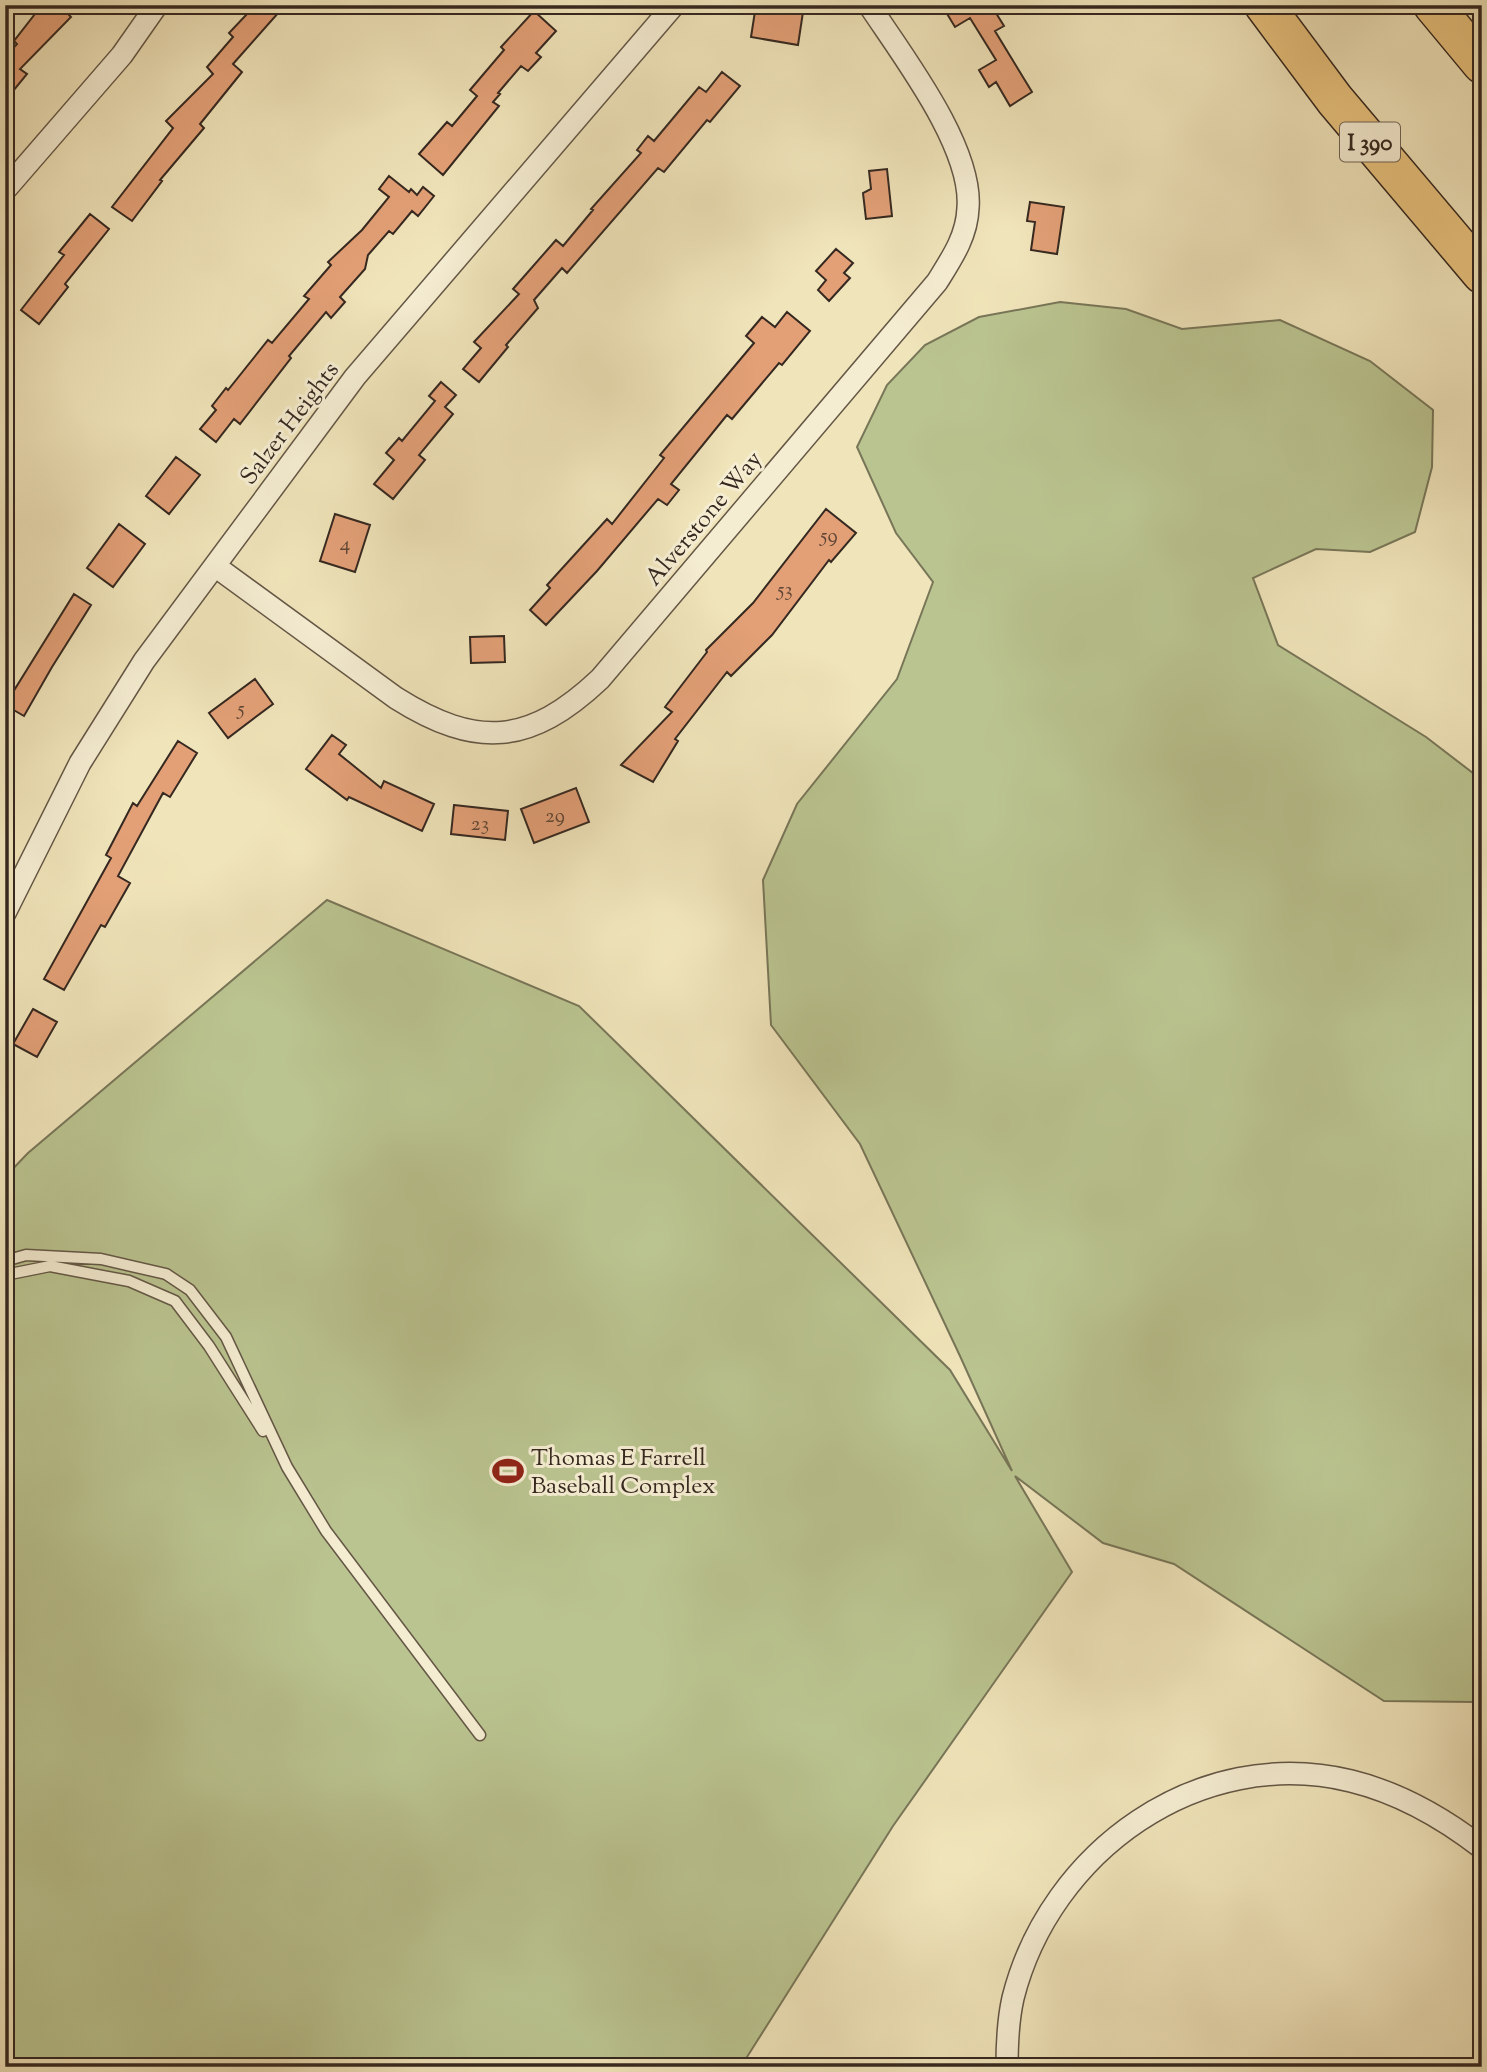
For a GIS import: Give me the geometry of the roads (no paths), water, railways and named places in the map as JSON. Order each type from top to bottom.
[{"type":"highway","name":"I 390","points":[[1264,5],[1335,100],[1482,275]]},
{"type":"highway","points":[[1433,5],[1482,64]]},
{"type":"street","points":[[5,190],[122,55],[158,5]]},
{"type":"street","name":"Salzer Heights","points":[[5,913],[86,753],[144,661],[355,377],[674,5]]},
{"type":"street","name":"Alverstone Way","points":[[215,566],[396,698],[445,725],[489,733],[512,732],[554,717],[579,699],[600,679],[937,282],[965,232],[969,206],[962,168],[955,148],[929,99],[869,5]]},
{"type":"street","points":[[1007,2067],[1013,1998],[1031,1950],[1054,1904],[1080,1870],[1111,1841],[1141,1818],[1175,1798],[1217,1784],[1259,1775],[1306,1775],[1349,1780],[1398,1795],[1435,1814],[1482,1847]]},
{"type":"lane","points":[[5,1262],[26,1255],[102,1259],[166,1274],[190,1290],[226,1337],[287,1467]]},
{"type":"lane","points":[[5,1275],[50,1266],[129,1281],[175,1300],[209,1346],[326,1531],[480,1735]]},
{"type":"place","name":"Thomas E Farrell Baseball Complex","points":[[508,1471]]}]
